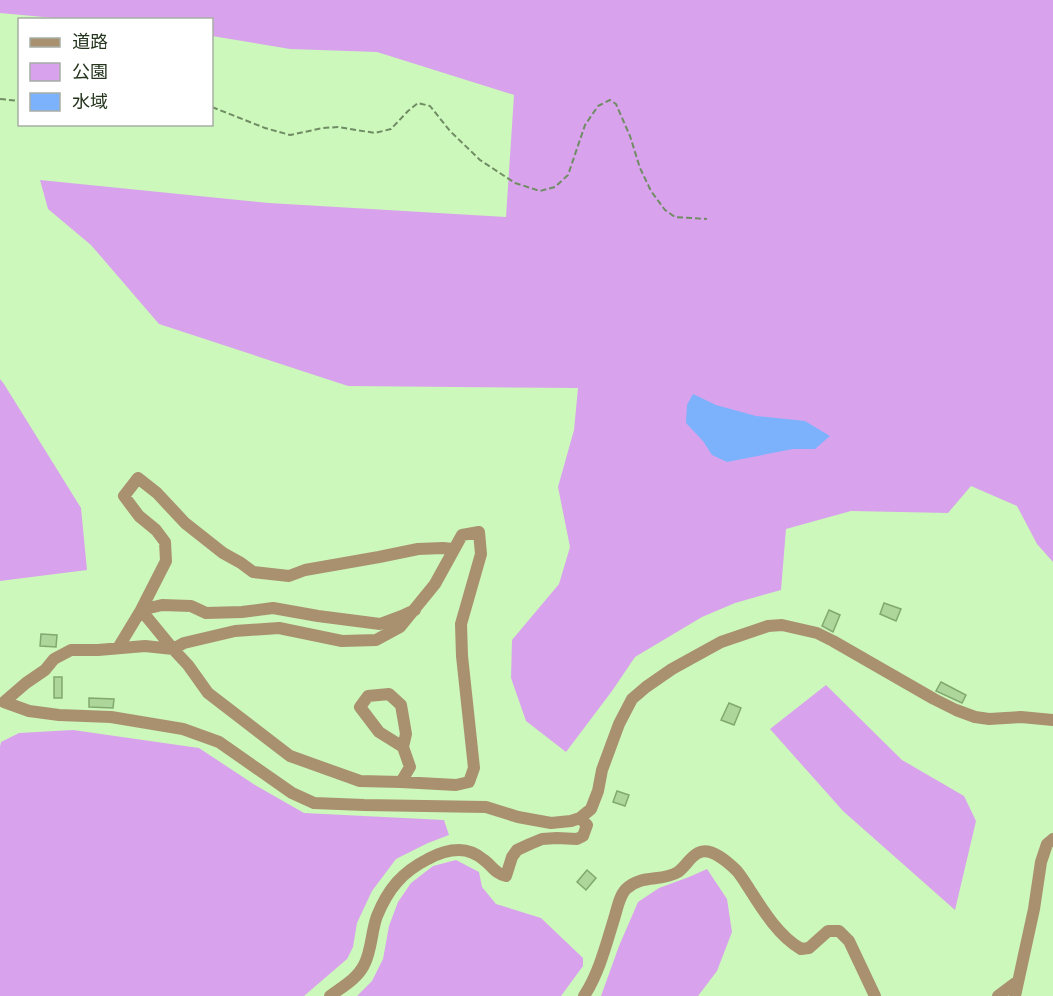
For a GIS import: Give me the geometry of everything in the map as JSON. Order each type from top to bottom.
[{"type":"street","points":[[118,648],[166,561],[165,542],[156,530],[139,516],[124,496],[138,478],[157,493],[185,523],[223,553],[253,572],[289,576],[305,570],[418,549],[453,549]]},
{"type":"street","points":[[1,705],[45,670],[54,659],[71,650],[145,646],[173,649],[184,643],[235,631],[279,628],[342,641],[376,640],[400,627],[415,609],[435,584],[462,534],[479,532],[481,554],[461,624],[462,656],[474,768],[469,782],[456,784],[360,781],[290,756],[208,693],[188,665],[173,649],[141,610]]},
{"type":"street","points":[[141,610],[162,605],[191,606],[206,613],[273,608],[380,624],[415,609]]},
{"type":"street","points":[[1,705],[29,711],[111,717],[183,729],[219,742],[292,793],[314,803],[364,806],[486,807],[518,817],[551,823],[580,818],[591,809],[619,724],[632,699],[682,663],[721,642],[768,626],[782,625],[817,633],[934,699],[975,717],[1053,720]]},
{"type":"street","points":[[401,782],[410,767],[403,747],[406,734],[400,705],[389,694],[368,696],[360,707],[378,732],[403,747]]},
{"type":"street","points":[[330,996],[352,981],[363,967],[377,917],[388,894],[399,878],[413,866],[438,853],[463,850],[483,858],[501,875],[506,876],[512,857],[517,850],[542,839],[577,839],[583,836],[586,825],[580,818]]},
{"type":"street","points":[[1015,996],[1034,909],[1041,862],[1047,844],[1053,839]]},
{"type":"street","points":[[584,996],[599,966],[625,890],[648,878],[664,877],[675,873],[697,854],[704,851],[718,855],[738,872],[766,914],[789,942],[801,950],[809,948],[828,931],[839,931],[849,941],[875,996]]},
{"type":"street","points":[[998,996],[1018,981]]},
{"type":"path","points":[[0,99],[18,101]]},
{"type":"path","points":[[213,107],[265,129],[290,135],[338,127],[375,133],[392,129],[418,103],[430,106],[450,131],[480,160],[515,183],[540,191],[555,187],[568,175],[585,125],[598,106],[610,100],[616,104],[651,191],[665,210],[675,217],[707,219]]},
{"type":"green space","points":[[0,0],[1053,0],[1053,562],[1037,544],[1017,506],[971,486],[948,513],[851,511],[786,529],[781,590],[735,603],[702,617],[635,657],[566,752],[526,721],[511,678],[512,640],[559,584],[570,547],[558,487],[574,430],[578,388],[348,386],[159,324],[91,245],[48,209],[40,180],[269,203],[506,217],[514,95],[377,52],[290,49],[213,36],[213,18],[54,18],[0,13]]},
{"type":"green space","points":[[0,379],[81,508],[87,570],[0,581]]},
{"type":"green space","points":[[826,685],[902,760],[964,796],[976,821],[955,910],[843,811],[770,729]]},
{"type":"green space","points":[[73,730],[199,748],[255,785],[304,813],[444,820],[449,835],[396,859],[372,891],[357,923],[353,947],[347,959],[304,996],[0,996],[1,742],[19,733]]},
{"type":"green space","points":[[456,860],[479,872],[482,887],[496,904],[541,918],[583,958],[583,966],[561,996],[357,996],[372,981],[383,959],[389,926],[398,902],[411,883],[433,866]]},
{"type":"green space","points":[[707,869],[727,899],[732,932],[717,971],[698,996],[601,996],[638,902],[659,888]]},
{"type":"water","points":[[693,394],[716,405],[756,416],[805,421],[830,436],[815,449],[793,449],[727,462],[712,455],[703,441],[686,423],[687,405]]},
{"type":"building","points":[[884,603],[901,609],[896,621],[880,614]]},
{"type":"building","points":[[829,610],[840,615],[833,632],[822,626]]},
{"type":"building","points":[[41,634],[57,635],[56,647],[40,646]]},
{"type":"building","points":[[54,677],[62,677],[62,698],[54,698]]},
{"type":"building","points":[[941,682],[966,695],[962,703],[936,691]]},
{"type":"building","points":[[89,698],[114,699],[113,708],[89,707]]},
{"type":"building","points":[[729,703],[741,708],[734,725],[721,720]]},
{"type":"building","points":[[617,791],[629,795],[625,806],[613,802]]},
{"type":"building","points":[[587,870],[596,878],[586,890],[577,882]]}]
